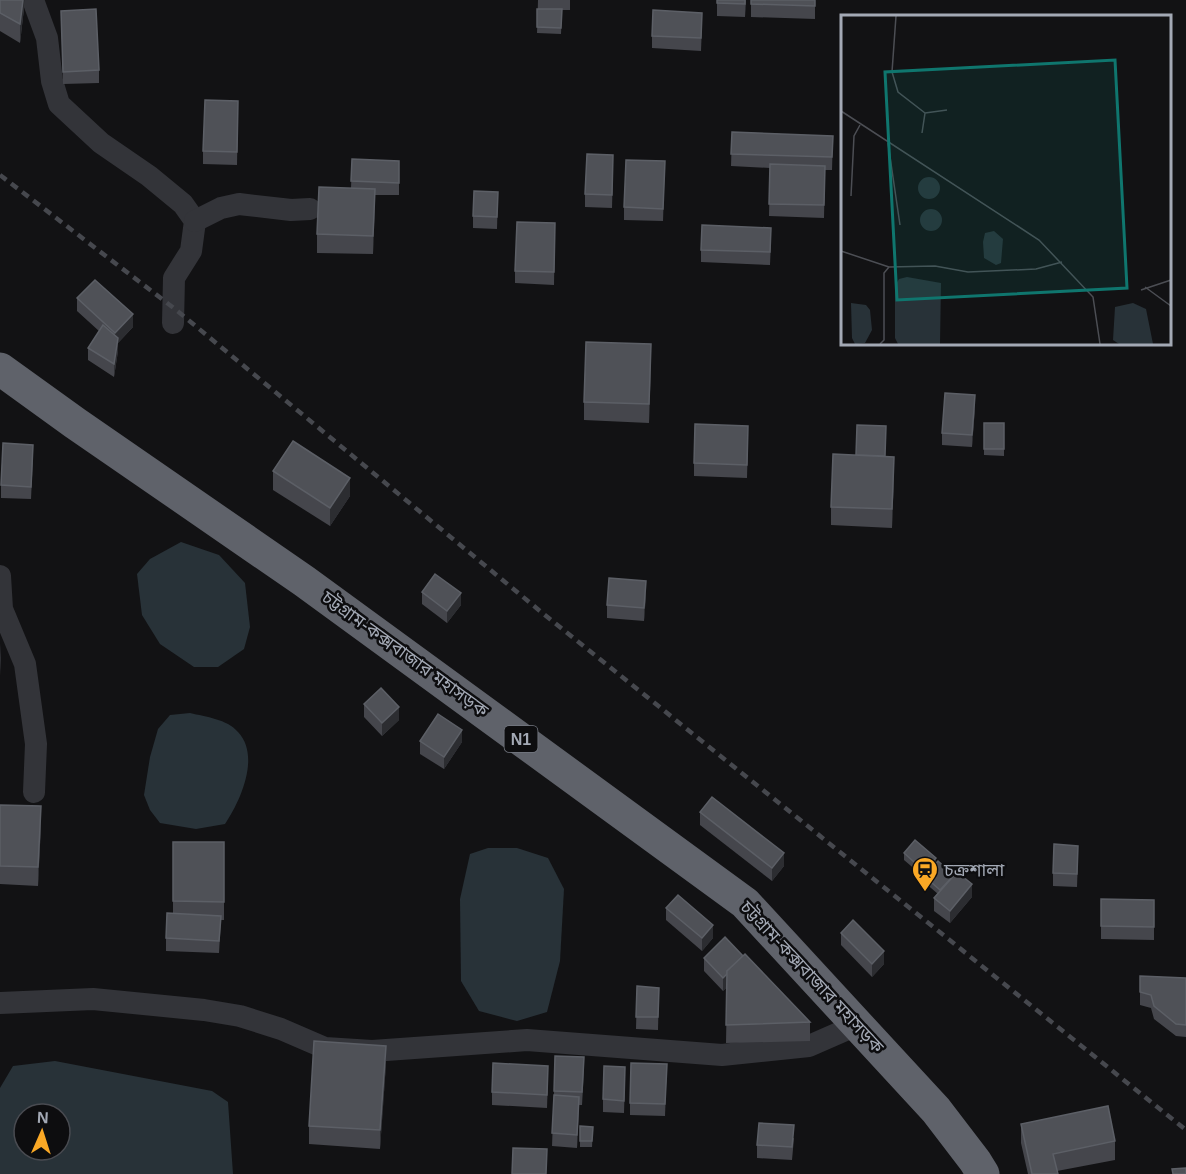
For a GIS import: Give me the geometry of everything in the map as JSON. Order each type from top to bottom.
[{"type":"highway","name":"চট্টগ্রাম-কক্সবাজার মহাসড়ক","points":[[0,369],[304,580],[745,903],[936,1110],[983,1174]]},
{"type":"street","points":[[33,0],[47,38],[52,81],[59,104],[101,143],[149,176],[183,204],[195,221],[191,251],[174,278],[173,323]]},
{"type":"street","points":[[195,221],[221,208],[239,204],[291,210],[310,209]]},
{"type":"street","points":[[0,576],[2,609],[25,664],[36,744],[34,792]]},
{"type":"street","points":[[0,1003],[93,999],[204,1010],[240,1016],[281,1029],[325,1048],[372,1051],[527,1040],[722,1055],[808,1046],[857,1024]]},
{"type":"shaded area","points":[[181,542],[219,555],[245,583],[250,627],[244,649],[218,667],[194,667],[160,644],[142,615],[137,574],[150,559]]},
{"type":"shaded area","points":[[190,713],[228,724],[245,742],[248,753],[246,779],[237,804],[225,824],[196,829],[160,823],[150,810],[144,795],[150,757],[158,729],[170,715]]},
{"type":"shaded area","points":[[488,848],[517,848],[548,858],[564,889],[560,961],[547,1012],[517,1021],[479,1011],[461,981],[460,899],[470,854]]},
{"type":"shaded area","points":[[55,1061],[212,1091],[228,1102],[233,1174],[0,1174],[0,1088],[13,1066]]},
{"type":"building","points":[[0,0],[23,0],[20,24],[0,13]]},
{"type":"building","points":[[717,0],[745,0],[745,4],[717,3]]},
{"type":"building","points":[[751,0],[815,0],[815,6],[751,4]]},
{"type":"building","points":[[96,9],[99,70],[63,72],[61,11]]},
{"type":"building","points":[[537,9],[562,9],[561,28],[537,27]]},
{"type":"building","points":[[653,10],[702,13],[701,38],[652,36]]},
{"type":"building","points":[[205,100],[238,101],[237,152],[203,151]]},
{"type":"building","points":[[732,132],[833,136],[832,157],[731,154]]},
{"type":"building","points":[[587,154],[613,155],[612,195],[585,194]]},
{"type":"building","points":[[352,159],[399,161],[399,183],[351,181]]},
{"type":"building","points":[[626,160],[665,161],[663,209],[624,207]]},
{"type":"building","points":[[770,164],[825,166],[824,205],[769,204]]},
{"type":"building","points":[[319,187],[375,189],[373,236],[317,234]]},
{"type":"building","points":[[474,191],[498,192],[497,217],[473,216]]},
{"type":"building","points":[[517,222],[555,223],[554,272],[515,271]]},
{"type":"building","points":[[702,225],[771,228],[770,252],[701,250]]},
{"type":"building","points":[[95,280],[133,314],[115,333],[77,298]]},
{"type":"building","points":[[103,325],[118,338],[114,364],[88,348]]},
{"type":"building","points":[[586,342],[651,344],[649,404],[584,402]]},
{"type":"building","points":[[945,393],[975,395],[972,435],[942,433]]},
{"type":"building","points":[[984,423],[1004,423],[1004,449],[984,449]]},
{"type":"building","points":[[695,424],[748,426],[747,465],[694,463]]},
{"type":"building","points":[[857,425],[886,426],[885,456],[856,455]]},
{"type":"building","points":[[293,441],[350,478],[330,508],[273,471]]},
{"type":"building","points":[[3,443],[33,445],[31,487],[1,485]]},
{"type":"building","points":[[833,454],[894,457],[892,509],[831,507]]},
{"type":"building","points":[[435,574],[461,593],[447,611],[422,592]]},
{"type":"building","points":[[609,578],[646,581],[644,608],[607,605]]},
{"type":"building","points":[[381,688],[399,707],[382,723],[364,704]]},
{"type":"building","points":[[438,714],[462,730],[444,757],[420,741]]},
{"type":"building","points":[[712,797],[784,853],[772,868],[700,812]]},
{"type":"building","points":[[0,805],[41,806],[38,867],[0,866]]},
{"type":"building","points":[[915,840],[936,858],[924,871],[904,853]]},
{"type":"building","points":[[173,842],[224,842],[224,902],[173,901]]},
{"type":"building","points":[[1054,844],[1078,846],[1077,874],[1053,873]]},
{"type":"building","points":[[938,861],[954,875],[940,890],[924,876]]},
{"type":"building","points":[[957,872],[972,884],[950,911],[934,898]]},
{"type":"building","points":[[678,895],[713,925],[702,938],[666,908]]},
{"type":"building","points":[[1101,899],[1154,900],[1154,927],[1101,926]]},
{"type":"building","points":[[167,913],[221,916],[219,941],[166,938]]},
{"type":"building","points":[[853,920],[884,951],[872,964],[841,933]]},
{"type":"building","points":[[725,937],[743,956],[723,978],[704,958]]},
{"type":"building","points":[[745,954],[810,1022],[726,1025],[727,971]]},
{"type":"building","points":[[1140,976],[1186,978],[1186,1025],[1176,1024],[1154,1006],[1151,995],[1140,992]]},
{"type":"building","points":[[637,986],[659,988],[658,1017],[636,1017]]},
{"type":"building","points":[[314,1041],[386,1046],[380,1130],[309,1126]]},
{"type":"building","points":[[555,1056],[584,1057],[582,1092],[554,1091]]},
{"type":"building","points":[[493,1063],[548,1066],[547,1095],[492,1092]]},
{"type":"building","points":[[631,1063],[667,1064],[665,1104],[630,1103]]},
{"type":"building","points":[[604,1066],[625,1067],[624,1101],[603,1099]]},
{"type":"building","points":[[554,1095],[579,1097],[577,1135],[552,1133]]},
{"type":"building","points":[[1108,1106],[1115,1141],[1053,1154],[1058,1174],[1032,1174],[1021,1124]]},
{"type":"building","points":[[759,1123],[794,1125],[792,1147],[757,1145]]},
{"type":"building","points":[[580,1126],[593,1127],[592,1141],[580,1141]]},
{"type":"building","points":[[513,1148],[547,1149],[546,1174],[512,1174]]},
{"type":"building","points":[[1186,1168],[1186,1174],[1173,1174],[1172,1169]]},
{"type":"railway","points":[[0,175],[175,309],[540,611],[1186,1130]]},
{"type":"place","name":"চক্রশালা","points":[[925,893]]}]
